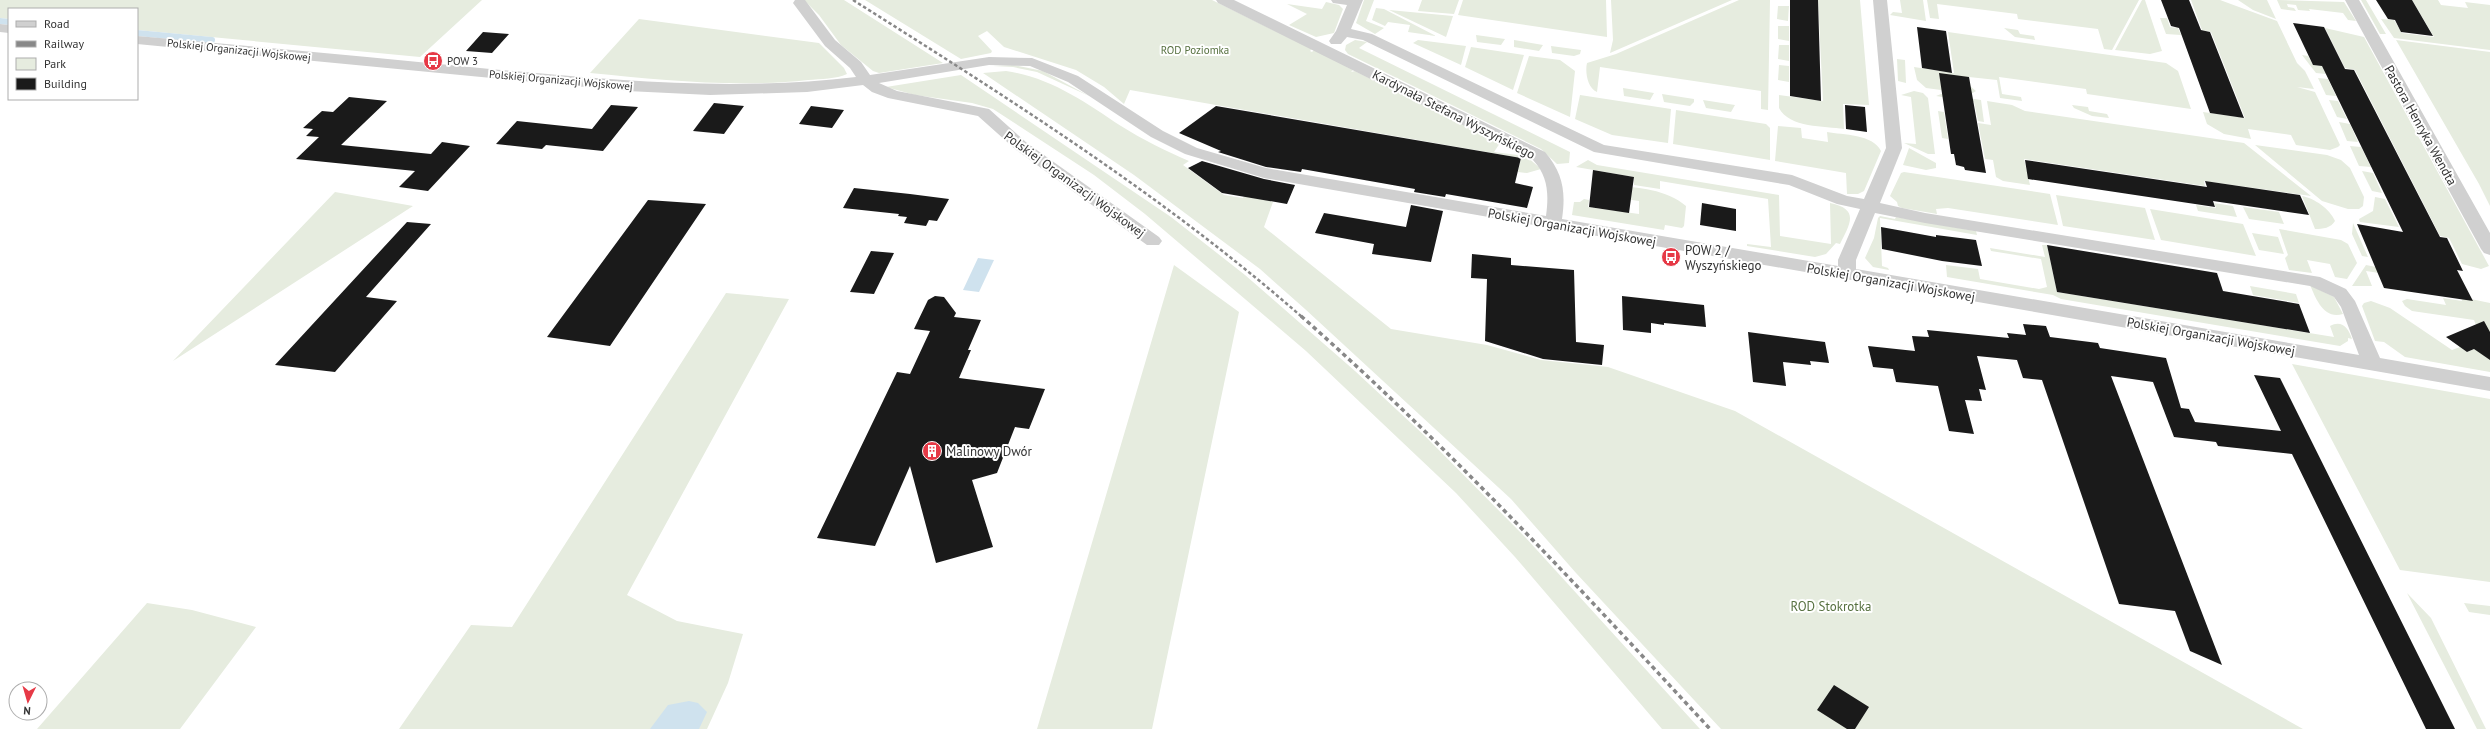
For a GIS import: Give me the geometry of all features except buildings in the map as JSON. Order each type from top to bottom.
[{"type":"street","name":"Kardynała Stefana Wyszyńskiego","points":[[1223,0],[1325,49],[1539,156],[1551,169],[1556,180],[1553,224]]},
{"type":"street","points":[[1325,49],[1340,37],[1355,1],[1338,0]]},
{"type":"street","points":[[1847,275],[1847,260],[1868,205],[1894,148],[1880,0]]},
{"type":"street","name":"Pastora Henryka Wendta","points":[[2352,0],[2490,249]]},
{"type":"street","name":"Polskiej Organizacji Wojskowej","points":[[800,3],[830,43],[856,65],[866,80],[877,89],[893,95],[983,112],[1021,146],[1153,241]]},
{"type":"street","points":[[1343,32],[1366,37],[1600,148],[1792,180],[1831,196],[1936,220],[2314,281],[2340,293],[2349,305],[2372,363]]},
{"type":"street","name":"Polskiej Organizacji Wojskowej","points":[[138,40],[658,89],[782,89],[866,80],[989,61],[1032,62],[1073,79],[1157,134],[1191,151],[1213,159],[1294,179],[2490,384]]},
{"type":"green space","points":[[0,0],[482,0],[420,57],[138,30],[138,8],[8,8],[8,19],[0,18]]},
{"type":"green space","points":[[804,0],[844,0],[943,63],[879,73],[873,71],[841,45],[819,15]]},
{"type":"green space","name":"ROD Poziomka","points":[[865,0],[1212,0],[1312,49],[1310,51],[1312,52],[1314,50],[1353,70],[1351,72],[1355,71],[1500,143],[1494,152],[1526,156],[1541,169],[1527,173],[1518,172],[1521,158],[1130,90],[1124,104],[1104,87],[1076,70],[1004,47],[987,31],[978,36],[992,51],[991,53],[961,59]]},
{"type":"green space","points":[[1364,0],[1374,0],[1366,21],[1384,28],[1375,34],[1356,23]]},
{"type":"green space","points":[[1422,0],[1459,0],[1454,14],[1418,11]]},
{"type":"green space","points":[[1463,0],[1606,0],[1607,37],[1458,15]]},
{"type":"green space","points":[[1611,0],[1732,0],[1610,53],[1613,40]]},
{"type":"green space","points":[[1739,0],[1770,0],[1768,110],[1761,109],[1761,91],[1600,67],[1597,92],[1591,87],[1586,70],[1587,63],[1616,54]]},
{"type":"green space","points":[[1818,0],[1860,0],[1869,105],[1843,104],[1844,129],[1799,123],[1784,115],[1779,108],[1779,95],[1823,101]]},
{"type":"green space","points":[[1900,0],[1923,0],[1926,21],[1890,15],[1893,12],[1902,13]]},
{"type":"green space","points":[[1927,0],[2139,0],[2112,50],[2104,49],[2098,29],[2018,19],[2017,14],[1937,4],[1939,19],[1930,18]]},
{"type":"green space","points":[[2142,0],[2145,0],[2162,51],[2150,54],[2115,50]]},
{"type":"green space","points":[[2191,0],[2220,0],[2277,21],[2297,63],[2305,71],[2314,89],[2297,87],[2315,92],[2340,145],[2330,150],[2296,145],[2291,135],[2248,129],[2251,139],[2224,134],[2207,124],[2203,112],[2245,118],[2211,32],[2202,30]]},
{"type":"green space","points":[[2238,0],[2267,0],[2276,19],[2253,10]]},
{"type":"green space","points":[[2277,0],[2344,2],[2356,21],[2348,20],[2343,13],[2309,9],[2310,11],[2298,10],[2296,5],[2287,4],[2288,7],[2294,8],[2296,11],[2281,9]]},
{"type":"green space","points":[[2361,0],[2366,0],[2386,34],[2380,34]]},
{"type":"green space","points":[[2412,0],[2438,0],[2441,5],[2468,8],[2465,2],[2490,5],[2490,50],[2394,38],[2381,19],[2394,20],[2402,33],[2434,37]]},
{"type":"green space","points":[[1326,2],[1339,5],[1343,9],[1334,33],[1316,37],[1289,25],[1307,14],[1287,4],[1322,9]]},
{"type":"green space","points":[[1778,6],[1789,6],[1788,21],[1777,19]]},
{"type":"green space","points":[[1376,8],[1384,9],[1436,36],[1408,32],[1410,25],[1388,22],[1385,26],[1372,20]]},
{"type":"green space","points":[[1389,10],[1453,16],[1446,37]]},
{"type":"green space","points":[[2160,18],[2167,18],[2170,27],[2178,28],[2181,35],[2166,34]]},
{"type":"green space","points":[[639,19],[819,43],[844,68],[847,74],[838,77],[781,82],[726,83],[590,73]]},
{"type":"green space","points":[[1778,26],[1789,26],[1789,41],[1778,39]]},
{"type":"green space","points":[[2004,28],[2018,30],[2020,34],[2034,36],[2035,40],[2015,37]]},
{"type":"green space","points":[[2325,28],[2364,37],[2489,266],[2481,269],[2462,264],[2449,238],[2440,236],[2355,70],[2345,68]]},
{"type":"green space","points":[[1948,32],[2166,63],[2178,71],[2191,109],[2087,94],[2086,89],[1999,77],[2002,94],[2021,97],[2022,101],[2000,98],[1997,80],[1969,77],[1970,86],[1976,91],[1971,94],[1926,88],[1917,80],[1914,67],[1954,73]]},
{"type":"green space","points":[[1476,35],[1505,39],[1501,45],[1477,42]]},
{"type":"green space","points":[[1355,40],[1367,42],[1359,48],[1570,152],[1569,163],[1557,164],[1541,149],[1348,54],[1345,50],[1346,45]]},
{"type":"green space","points":[[1418,40],[1466,46],[1461,65],[1413,43]]},
{"type":"green space","points":[[1514,40],[1543,45],[1539,51],[1514,47]]},
{"type":"green space","points":[[2396,40],[2490,52],[2490,206],[2479,184]]},
{"type":"green space","points":[[1779,45],[1789,45],[1789,61],[1778,59]]},
{"type":"green space","points":[[1551,46],[1581,50],[1580,54],[1574,56],[1552,53]]},
{"type":"green space","points":[[1471,47],[1524,55],[1513,90],[1465,67]]},
{"type":"green space","points":[[2302,55],[2308,56],[2313,65],[2322,66],[2326,74],[2316,73]]},
{"type":"green space","points":[[1529,56],[1560,60],[1575,71],[1570,117],[1517,93]]},
{"type":"green space","points":[[1897,59],[1905,60],[1906,83],[1898,81]]},
{"type":"green space","points":[[1014,65],[1043,71],[1089,96],[1037,72],[1013,67],[993,66]]},
{"type":"green space","points":[[1779,65],[1789,66],[1789,82],[1778,80]]},
{"type":"green space","name":"ROD Stokrotka","points":[[1006,71],[1022,74],[1052,85],[1094,108],[1138,136],[1189,161],[1183,165],[1224,195],[1243,198],[1245,194],[1273,202],[1264,227],[1391,329],[1487,345],[1541,360],[1608,367],[1735,411],[2303,729],[1721,729],[1576,573],[1511,499],[1305,309],[1260,269],[1134,175],[983,73]]},
{"type":"green space","points":[[961,75],[1171,217],[1245,275],[1355,371],[1426,437],[1526,538],[1700,729],[1662,729],[1515,557],[1456,493],[1306,351],[1145,214],[1094,175],[993,109],[972,103],[915,95],[886,87]]},
{"type":"green space","points":[[2318,78],[2328,79],[2336,96],[2326,95]]},
{"type":"green space","points":[[1623,88],[1654,93],[1650,100],[1624,96]]},
{"type":"green space","points":[[1914,91],[1923,93],[1928,98],[1935,154],[1928,154],[1904,143],[1916,144],[1911,97],[1901,95]]},
{"type":"green space","points":[[1662,94],[1694,99],[1694,102],[1690,106],[1664,102]]},
{"type":"green space","points":[[1941,94],[1981,100],[1984,122],[1978,121],[1974,102],[1936,96]]},
{"type":"green space","points":[[1580,95],[1671,109],[1668,143],[1612,135],[1575,119]]},
{"type":"green space","points":[[1703,100],[1735,105],[1731,112],[1706,108]]},
{"type":"green space","points":[[2329,100],[2338,101],[2347,119],[2337,117]]},
{"type":"green space","points":[[1987,101],[2012,105],[2025,111],[2244,143],[2311,196],[2204,181],[2205,186],[2024,159],[2030,185],[2003,181],[1996,177],[1993,160],[1985,159],[1978,123],[1991,125]]},
{"type":"green space","points":[[2072,105],[2088,107],[2089,111],[2107,114],[2109,118],[2092,116],[2074,108]]},
{"type":"green space","points":[[1676,110],[1766,124],[1770,128],[1770,160],[1673,144]]},
{"type":"green space","points":[[1938,111],[1944,112],[1948,139],[1942,138]]},
{"type":"green space","points":[[2339,122],[2350,124],[2358,142],[2347,141]]},
{"type":"green space","points":[[1778,126],[1801,128],[1802,138],[1828,142],[1827,132],[1865,138],[1877,145],[1881,151],[1864,191],[1858,194],[1847,194],[1846,173],[1775,161]]},
{"type":"green space","points":[[2255,145],[2327,155],[2341,160],[2350,168],[2364,197],[2363,206],[2359,209],[2348,209],[2322,201]]},
{"type":"green space","points":[[2350,146],[2361,147],[2371,167],[2359,166]]},
{"type":"green space","points":[[1909,148],[1936,163],[1936,168],[1926,170],[1903,165]]},
{"type":"green space","points":[[1588,160],[1597,165],[1779,195],[1780,236],[1831,244],[1830,203],[1846,209],[1850,218],[1849,224],[1840,244],[1836,243],[1826,254],[1815,257],[1747,246],[1747,244],[1771,247],[1768,199],[1660,181],[1660,189],[1634,185],[1634,177],[1576,167]]},
{"type":"green space","points":[[2362,171],[2373,173],[2382,193],[2372,191]]},
{"type":"green space","points":[[1904,172],[2050,194],[2058,225],[1948,208],[1936,209],[1937,214],[1902,208],[1898,206],[1897,202],[1890,196],[1901,173]]},
{"type":"green space","points":[[1613,185],[1652,190],[1678,200],[1686,206],[1684,226],[1682,228],[1665,225],[1664,230],[1572,215],[1574,202],[1580,202],[1584,199],[1589,200],[1588,207],[1639,214],[1639,201],[1612,197]]},
{"type":"green space","points":[[335,192],[413,206],[173,361]]},
{"type":"green space","points":[[2056,195],[2145,208],[2155,240],[2063,226]]},
{"type":"green space","points":[[2302,196],[2312,199],[2326,208],[2335,221],[2326,228],[2315,229]]},
{"type":"green space","points":[[2375,197],[2385,199],[2399,227],[2360,222],[2359,219],[2373,211]]},
{"type":"green space","points":[[2214,203],[2233,206],[2237,217],[2198,211],[2196,205],[2216,208]]},
{"type":"green space","points":[[2243,207],[2279,212],[2284,224],[2249,219]]},
{"type":"green space","points":[[2150,209],[2243,224],[2256,256],[2161,240]]},
{"type":"green space","points":[[1880,216],[1895,219],[1896,217],[1976,231],[1977,235],[1880,218],[1882,266],[1888,268],[1889,270],[1873,267],[1865,258],[1874,238],[1878,218]]},
{"type":"green space","points":[[2353,223],[2368,257],[2362,256],[2352,234]]},
{"type":"green space","points":[[2279,229],[2341,240],[2348,244],[2357,263],[2347,279],[2335,277],[2330,264],[2307,260],[2312,273],[2289,270],[2285,258],[2288,255]]},
{"type":"green space","points":[[2252,233],[2278,237],[2284,254],[2259,250]]},
{"type":"green space","points":[[2042,245],[2047,245],[2057,292],[2334,337],[2330,326],[2334,324],[2341,324],[2347,329],[2352,339],[2348,338],[2348,341],[2340,346],[2061,299],[2053,295],[1947,277],[1946,265],[1978,269],[1980,279],[2039,289],[2047,287],[2041,259],[1991,251],[1990,248],[2045,257]]},
{"type":"green space","points":[[1174,265],[1239,312],[1152,729],[1037,729]]},
{"type":"green space","points":[[2366,265],[2386,269],[2412,278],[2366,271],[2372,286],[2352,286]]},
{"type":"green space","points":[[2310,285],[2334,297],[2343,314],[2336,315],[2326,311],[2318,302]]},
{"type":"green space","points":[[2250,286],[2296,294],[2299,303],[2253,295]]},
{"type":"green space","points":[[726,293],[789,299],[627,595],[677,621],[743,634],[728,683],[707,729],[399,729],[471,625],[512,627]]},
{"type":"green space","points":[[2461,297],[2490,303],[2490,332],[2478,330],[2474,320],[2412,311],[2405,306],[2402,301],[2407,299],[2446,305],[2443,298],[2462,301]]},
{"type":"green space","points":[[2371,301],[2390,308],[2452,350],[2460,347],[2467,352],[2474,349],[2490,352],[2490,372],[2405,357],[2384,342],[2375,341],[2362,306],[2364,303]]},
{"type":"green space","points":[[2292,364],[2490,399],[2490,582],[2400,570]]},
{"type":"green space","points":[[2407,593],[2431,618],[2486,729],[2477,729]]},
{"type":"green space","points":[[147,603],[192,610],[256,627],[180,729],[37,729],[44,721],[48,721],[48,716]]},
{"type":"green space","points":[[2464,603],[2490,606],[2490,615],[2469,612]]},
{"type":"water","points":[[978,258],[994,260],[979,292],[963,290]]},
{"type":"water","points":[[689,701],[698,703],[707,712],[699,729],[650,729],[668,705]]},
{"type":"waterway","points":[[0,21],[8,22]]},
{"type":"waterway","points":[[138,33],[212,40]]},
{"type":"railway","points":[[853,0],[1027,111],[1140,189],[1195,230],[1302,317]]},
{"type":"railway","points":[[1301,316],[1408,415],[1511,517],[1710,729]]},
{"type":"place","name":"POW 3","points":[[433,61]]},
{"type":"place","name":"POW 2 / Wyszyńskiego","points":[[1671,257]]},
{"type":"place","name":"Malinowy Dwór","points":[[932,451]]}]
